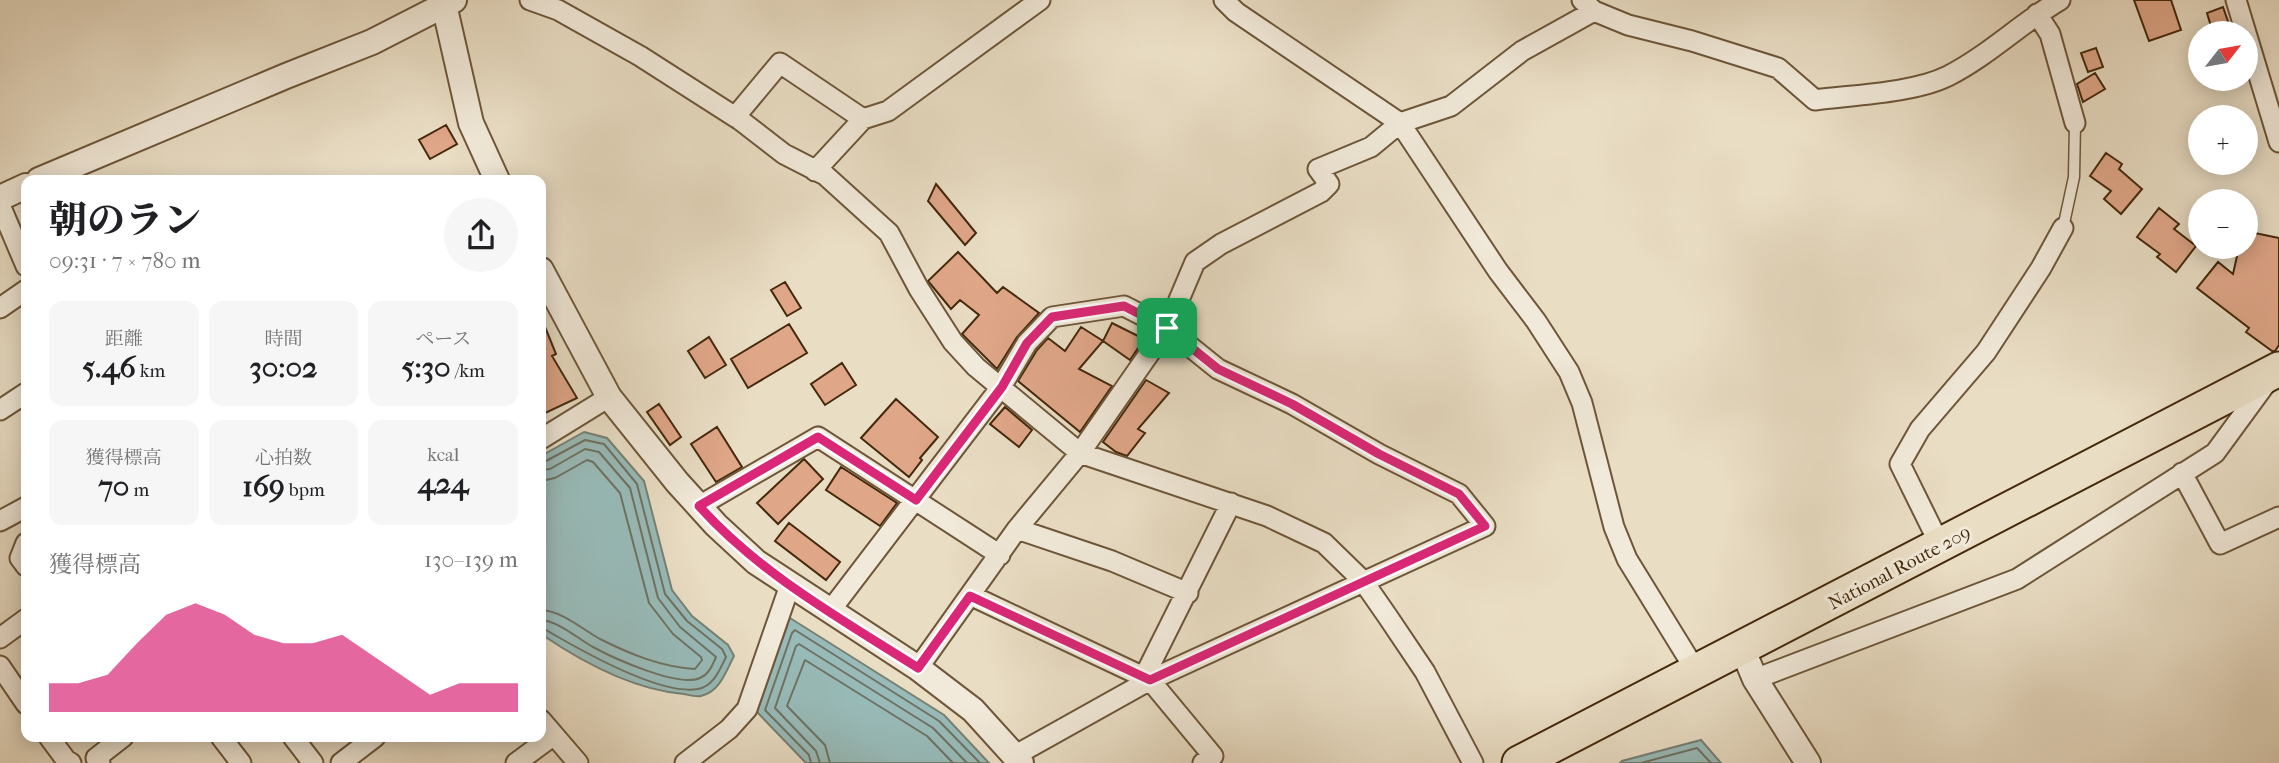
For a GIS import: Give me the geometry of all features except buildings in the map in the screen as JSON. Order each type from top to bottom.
[{"type":"highway","name":"National Route 209","points":[[1519,763],[2277,368]]},
{"type":"street","points":[[530,0],[558,10],[594,29],[735,117],[784,154],[825,175],[889,233],[919,289],[953,342],[976,367],[1080,453],[1267,516],[1324,543],[1363,581],[1425,672],[1473,763]]},
{"type":"street","points":[[816,171],[863,119],[888,111],[1040,0]]},
{"type":"street","points":[[1224,0],[1236,12],[1400,123],[1484,251],[1536,321],[1569,372],[1581,403],[1614,527],[1627,559],[1696,671]]},
{"type":"street","points":[[918,668],[1017,529],[1080,453],[1167,328],[1195,262],[1221,244],[1321,192],[1329,184],[1318,169],[1371,147],[1400,123],[1451,106],[1522,51],[1588,5],[1628,25],[1692,41],[1778,68],[1815,100],[1905,89],[1945,78],[1988,53],[2037,14],[2060,0]]},
{"type":"street","points":[[2236,0],[2279,142]]},
{"type":"street","points":[[51,175],[372,42],[447,1],[471,123],[495,175]]},
{"type":"street","points":[[2037,14],[2050,34],[2075,122]]},
{"type":"street","points":[[735,117],[780,63],[863,119]]},
{"type":"street","points":[[0,198],[21,188]]},
{"type":"street","points":[[0,205],[21,254]]},
{"type":"street","points":[[1940,545],[1900,464],[1920,429],[1986,352],[2041,268],[2063,228]]},
{"type":"street","points":[[546,279],[609,397],[716,525],[756,562],[790,585],[830,611],[918,668],[973,710],[1017,759],[1147,679],[1485,526],[1459,494],[1379,454],[1292,404],[1218,369],[1167,328],[1124,306],[1052,317],[1027,343],[1002,387],[830,611]]},
{"type":"street","points":[[0,308],[21,293]]},
{"type":"street","points":[[1755,679],[2017,579],[2215,453],[2277,368]]},
{"type":"street","points":[[0,410],[21,396]]},
{"type":"street","points":[[546,436],[609,397]]},
{"type":"street","points":[[699,506],[818,437],[1000,555]]},
{"type":"street","points":[[2182,473],[2220,544],[2279,517]]},
{"type":"street","points":[[1147,679],[1231,503]]},
{"type":"street","points":[[0,521],[21,513]]},
{"type":"street","points":[[1017,529],[1112,561],[1188,593]]},
{"type":"street","points":[[685,763],[729,729],[747,709],[790,585]]},
{"type":"street","points":[[970,596],[1147,679],[1213,756],[1203,763]]},
{"type":"street","points":[[0,638],[21,623]]},
{"type":"street","points":[[1742,648],[1755,679],[1808,763]]},
{"type":"street","points":[[0,666],[21,697]]},
{"type":"street","points":[[547,728],[578,763]]},
{"type":"street","points":[[53,742],[71,763]]},
{"type":"street","points":[[93,761],[117,742]]},
{"type":"street","points":[[225,742],[241,763]]},
{"type":"street","points":[[297,742],[313,763]]},
{"type":"street","points":[[341,763],[366,742]]},
{"type":"street","points":[[516,763],[535,742]]},
{"type":"lane","points":[[2063,228],[2074,177],[2075,122]]},
{"type":"water","points":[[584,432],[607,438],[644,481],[672,590],[692,616],[728,645],[734,656],[722,680],[708,694],[697,696],[665,691],[628,681],[574,655],[546,637],[546,453]]},
{"type":"water","points":[[790,618],[944,715],[989,763],[806,763],[757,712]]},
{"type":"water","points":[[1701,740],[1721,763],[1620,763],[1622,761]]},
{"type":"route","points":[[1124,306],[1167,328],[1218,369],[1292,404],[1379,454],[1459,494],[1485,526],[1150,680],[970,596],[918,668],[756,562],[699,506],[818,437],[916,500],[1002,387],[1027,343],[1052,317],[1124,306]]}]
